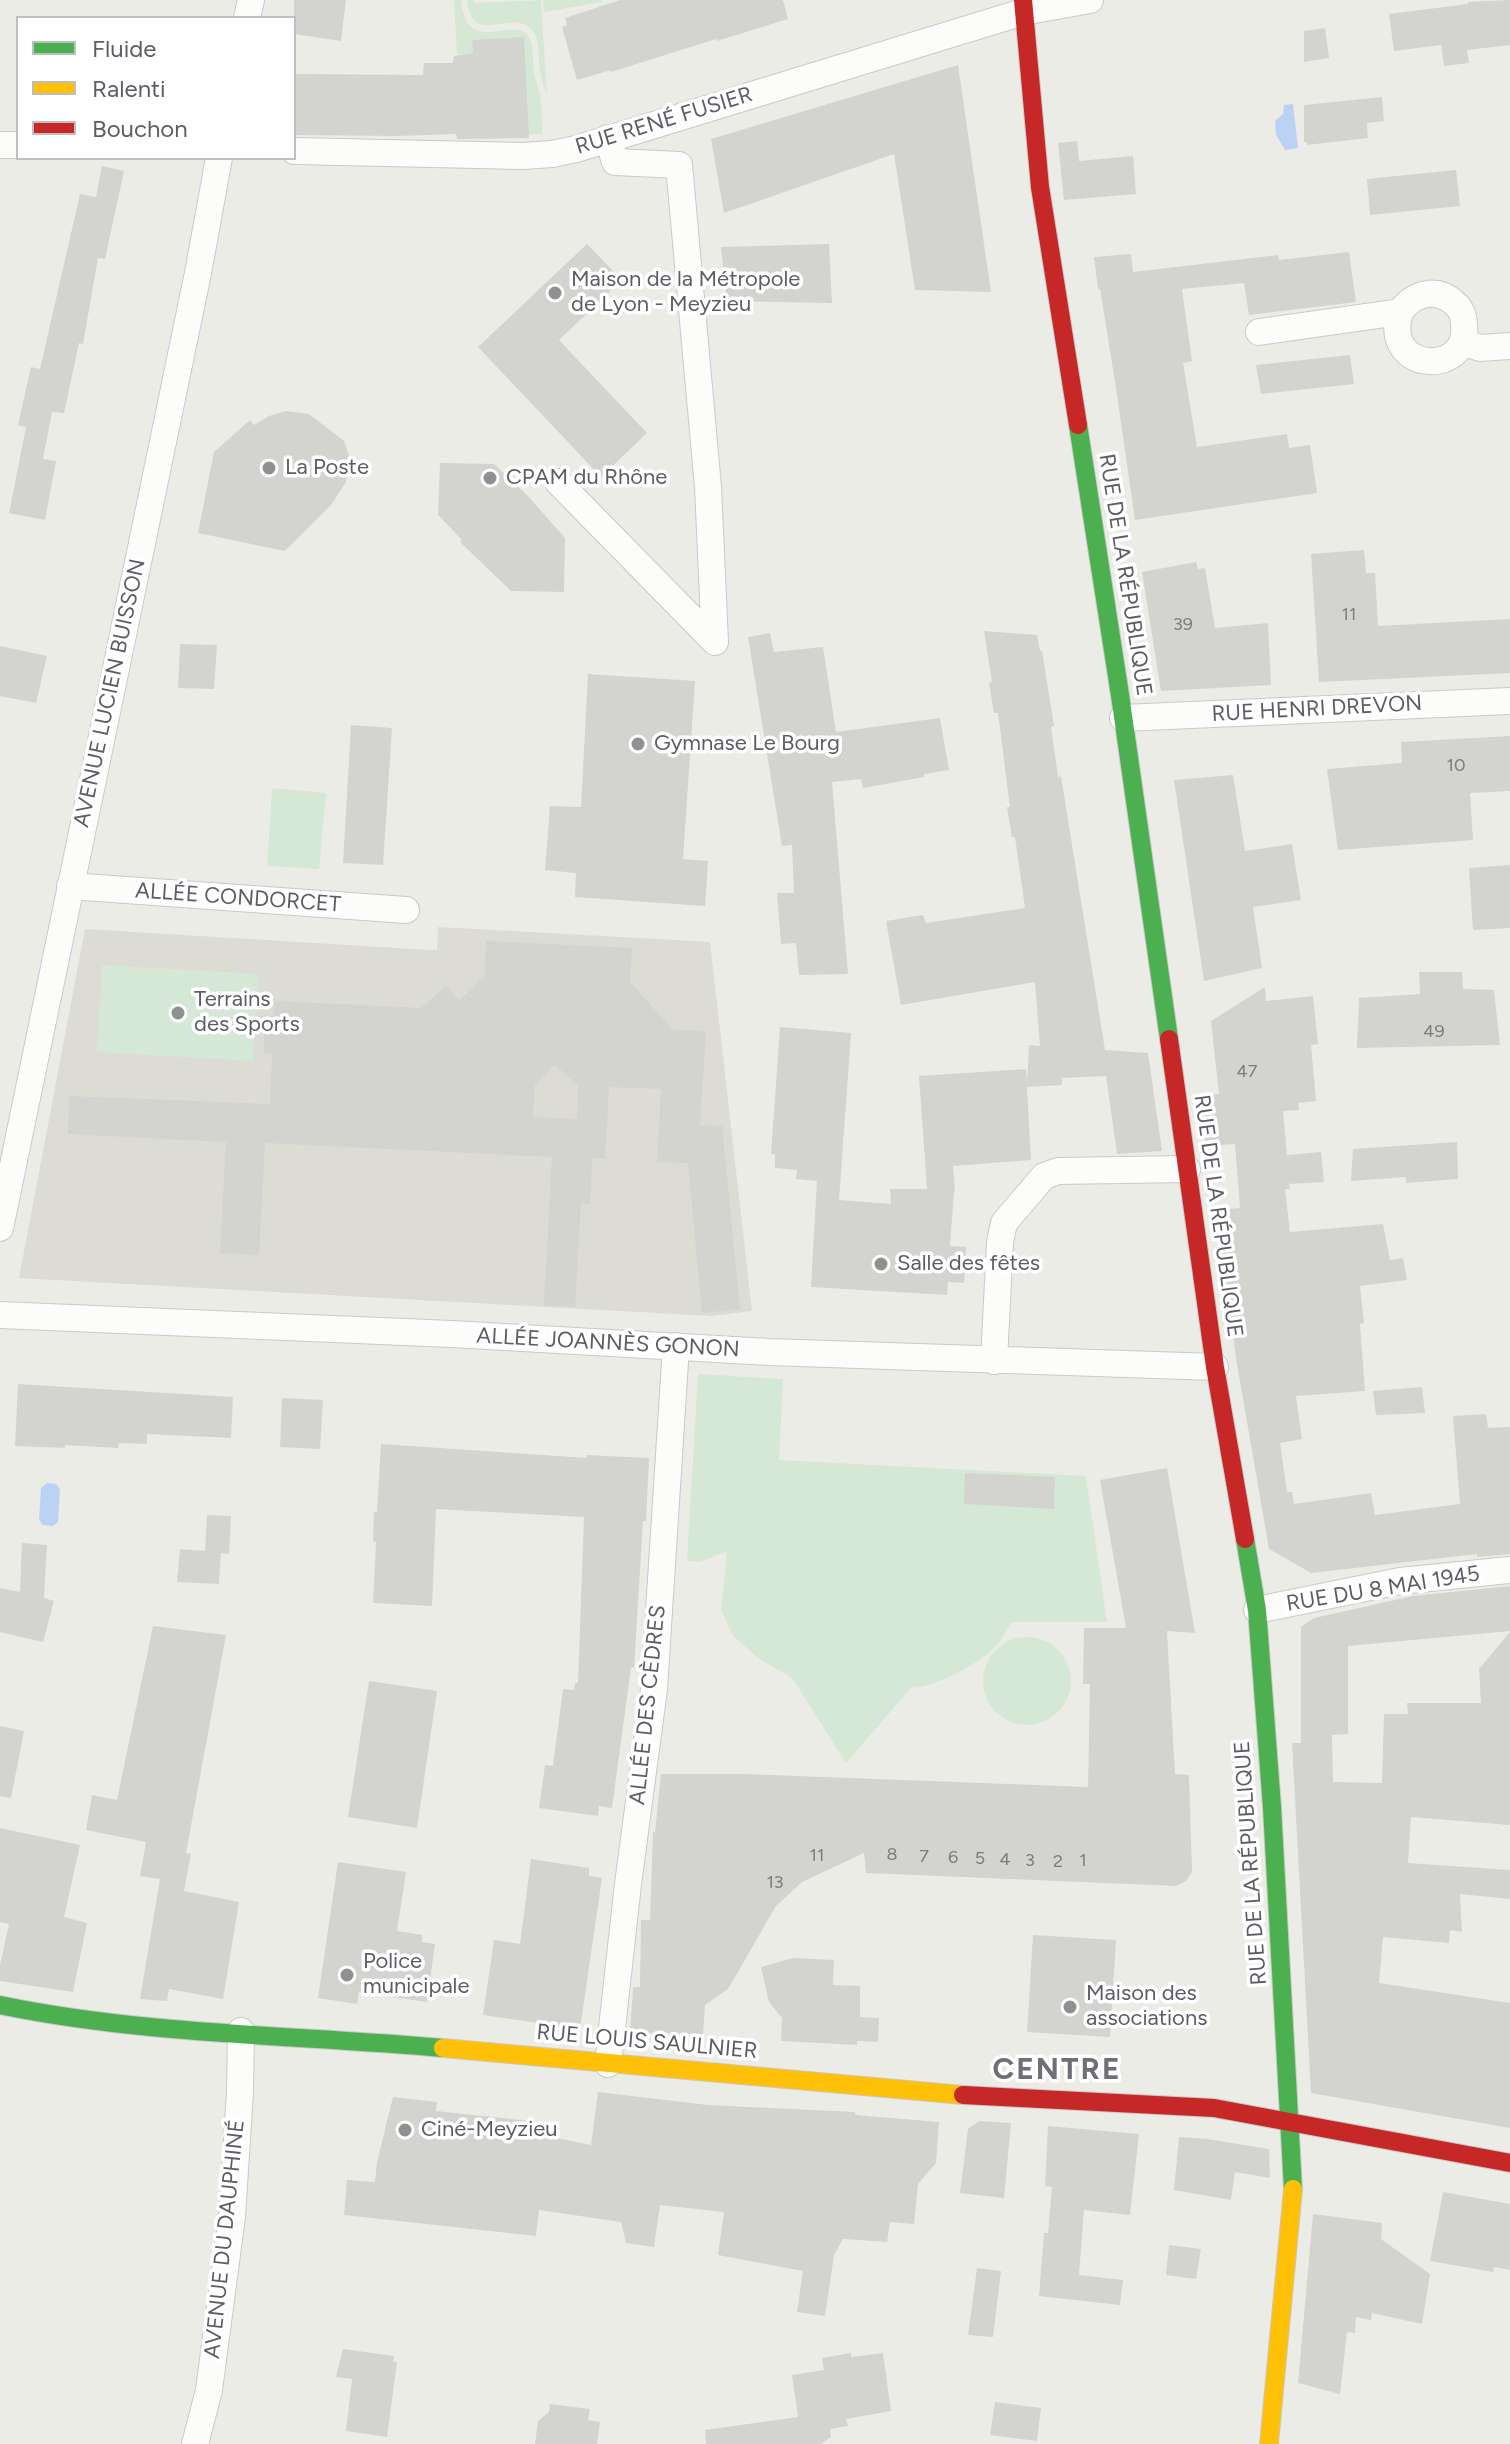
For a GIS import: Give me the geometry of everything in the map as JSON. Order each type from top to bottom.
[{"type":"main road","name":"RUE DE LA RÉPUBLIQUE","points":[[1023,6],[1040,187],[1123,718],[1215,1367],[1257,1610],[1294,2179],[1269,2444]]},
{"type":"main road","name":"RUE LOUIS SAULNIER","points":[[0,2005],[49,2015],[190,2029],[363,2040],[991,2098],[1214,2108],[1510,2163]]},
{"type":"street","name":"RUE RENÉ FUSIER","points":[[296,151],[552,154],[576,149],[1023,6],[1090,0]]},
{"type":"street","points":[[558,482],[715,642],[708,487],[679,165],[615,162],[608,138]]},
{"type":"street","name":"AVENUE LUCIEN BUISSON","points":[[0,1228],[198,273],[219,160]]},
{"type":"street","points":[[1425,294],[1445,297],[1461,311],[1465,332],[1462,342],[1448,358],[1426,362],[1416,359],[1407,353],[1397,334],[1400,312],[1406,303],[1425,294]]},
{"type":"street","points":[[1259,332],[1400,312]]},
{"type":"street","points":[[1462,342],[1480,348],[1510,346]]},
{"type":"street","name":"RUE HENRI DREVON","points":[[1123,718],[1510,701]]},
{"type":"street","name":"ALLÉE CONDORCET","points":[[70,886],[406,910]]},
{"type":"street","points":[[994,1361],[1000,1242],[1004,1223],[1044,1176],[1058,1171],[1187,1169]]},
{"type":"street","name":"ALLÉE JOANNÈS GONON","points":[[0,1315],[769,1352],[1215,1367]]},
{"type":"street","name":"ALLÉE DES CÈDRES","points":[[608,2064],[654,1689],[676,1346]]},
{"type":"street","name":"RUE DU 8 MAI 1945","points":[[1257,1610],[1400,1581],[1510,1570]]},
{"type":"street","name":"AVENUE DU DAUPHINÉ","points":[[195,2444],[209,2390],[232,2217],[241,2031]]},
{"type":"shaded area","points":[[438,927],[710,942],[752,1311],[712,1316],[19,1278],[85,929],[437,950]]},
{"type":"green space","points":[[454,0],[461,0],[465,17],[480,32],[520,30],[530,39],[541,102],[542,134],[529,134],[472,41],[473,53],[457,55]]},
{"type":"green space","points":[[467,0],[474,0],[475,3],[541,0],[547,94],[540,73],[534,32],[521,23],[484,25],[476,22],[470,14]]},
{"type":"green space","points":[[543,0],[602,0],[602,2],[544,12]]},
{"type":"green space","points":[[272,788],[326,793],[319,869],[267,866]]},
{"type":"green space","name":"Terrains des Sports","points":[[102,965],[258,974],[253,1061],[97,1052]]},
{"type":"green space","points":[[698,1374],[783,1379],[779,1460],[1086,1476],[1107,1622],[1012,1622],[998,1644],[970,1666],[945,1679],[911,1688],[846,1763],[793,1679],[758,1658],[733,1636],[721,1610],[727,1551],[700,1562],[687,1561]]},
{"type":"green space","points":[[1027,1637],[1052,1644],[1064,1656],[1071,1681],[1064,1706],[1052,1718],[1027,1725],[1002,1718],[990,1706],[983,1681],[990,1656],[1002,1644]]},
{"type":"water","points":[[1293,104],[1298,148],[1285,150],[1276,135],[1275,121],[1283,114],[1284,105]]},
{"type":"water","points":[[47,1483],[56,1484],[60,1489],[58,1522],[53,1526],[43,1525],[39,1520],[41,1488]]},
{"type":"building","points":[[294,0],[346,0],[341,41],[296,34]]},
{"type":"building","points":[[620,0],[783,0],[788,19],[577,80],[562,27],[567,25],[565,18]]},
{"type":"building","points":[[1510,0],[1510,45],[1467,50],[1469,63],[1444,66],[1441,45],[1394,51],[1389,14],[1468,2]]},
{"type":"building","points":[[1325,28],[1329,58],[1304,62],[1304,31]]},
{"type":"building","points":[[524,37],[529,138],[457,139],[456,134],[296,135],[296,74],[423,75],[424,63],[453,63],[454,56],[473,53],[472,40]]},
{"type":"building","points":[[958,65],[991,292],[915,290],[894,154],[724,213],[711,139]]},
{"type":"building","points":[[1382,97],[1384,121],[1367,123],[1368,138],[1307,145],[1304,142],[1304,105]]},
{"type":"building","points":[[1077,141],[1079,161],[1133,156],[1136,194],[1064,200],[1058,143]]},
{"type":"building","points":[[102,166],[124,171],[105,259],[98,258],[83,344],[79,343],[64,413],[52,412],[43,459],[56,461],[45,520],[9,513],[26,427],[18,425],[31,367],[40,369],[80,194],[96,197]]},
{"type":"building","points":[[1456,170],[1460,206],[1370,215],[1367,179]]},
{"type":"building","points":[[587,244],[622,280],[559,340],[647,433],[601,477],[478,347]]},
{"type":"building","points":[[829,244],[832,303],[727,301],[721,247]]},
{"type":"building","points":[[1349,252],[1356,302],[1249,315],[1244,283],[1182,289],[1192,361],[1183,363],[1197,447],[1287,434],[1289,448],[1310,445],[1317,493],[1135,520],[1094,257],[1131,254],[1133,272],[1278,255],[1279,260]]},
{"type":"building","points":[[1350,355],[1354,384],[1261,394],[1256,365]]},
{"type":"building","points":[[286,411],[309,414],[344,441],[349,456],[346,482],[331,505],[285,551],[198,533],[214,452],[250,420],[254,425]]},
{"type":"building","points":[[440,463],[494,464],[527,495],[565,538],[564,592],[511,591],[460,542],[462,540],[438,515]]},
{"type":"building","points":[[1364,550],[1366,573],[1375,573],[1378,626],[1510,619],[1510,673],[1319,682],[1311,554]]},
{"type":"building","points":[[1196,562],[1198,569],[1205,568],[1215,628],[1268,623],[1271,685],[1161,691],[1142,572]]},
{"type":"building","points":[[984,631],[1037,635],[1105,1050],[1148,1053],[1162,1151],[1117,1154],[1106,1076],[1062,1078],[1062,1085],[1027,1087],[1031,1160],[953,1166],[955,1191],[950,1246],[966,1247],[964,1283],[948,1282],[947,1295],[811,1287],[817,1181],[796,1179],[797,1170],[775,1168],[775,1154],[771,1154],[780,1027],[851,1033],[839,1200],[891,1204],[890,1189],[927,1189],[919,1076],[1026,1069],[1027,1083],[1029,1045],[1040,1046],[1035,982],[901,1005],[886,921],[923,915],[926,923],[1025,908],[1015,837],[1012,837],[1007,807],[1010,807],[998,713],[994,713]]},
{"type":"building","points":[[770,633],[774,652],[823,647],[836,732],[940,718],[949,770],[863,788],[861,779],[832,782],[848,974],[799,975],[796,943],[781,944],[777,893],[794,893],[792,845],[782,846],[748,637]]},
{"type":"building","points":[[180,644],[217,645],[214,689],[178,688]]},
{"type":"building","points":[[0,646],[47,656],[36,703],[0,696]]},
{"type":"building","name":"Gymnase Le Bourg","points":[[588,674],[695,681],[683,859],[708,861],[705,906],[575,897],[576,873],[545,870],[550,806],[581,807]]},
{"type":"building","points":[[351,725],[392,728],[383,865],[343,863]]},
{"type":"building","points":[[1510,736],[1510,791],[1470,793],[1473,840],[1338,850],[1327,769],[1402,763],[1401,742]]},
{"type":"building","points":[[1233,775],[1245,851],[1292,844],[1301,900],[1253,907],[1262,968],[1204,981],[1174,780]]},
{"type":"building","points":[[1510,865],[1510,928],[1473,930],[1469,868]]},
{"type":"building","points":[[486,941],[632,948],[630,982],[654,1009],[674,1030],[706,1031],[700,1125],[722,1126],[740,1309],[702,1313],[688,1163],[657,1162],[661,1089],[609,1087],[605,1159],[592,1158],[590,1204],[581,1203],[575,1307],[544,1305],[552,1157],[265,1143],[259,1255],[220,1253],[226,1142],[68,1134],[69,1096],[270,1104],[272,1054],[264,1053],[264,1030],[265,1016],[274,1016],[275,1001],[421,1008],[446,986],[459,1000],[485,976]],"holes":[[[555,1065],[578,1085],[577,1119],[533,1117],[535,1085]]]},
{"type":"building","points":[[1419,972],[1462,972],[1463,989],[1494,990],[1500,1045],[1357,1048],[1359,998],[1420,994]]},
{"type":"building","points":[[1265,987],[1266,1001],[1313,996],[1318,1044],[1311,1045],[1316,1101],[1298,1103],[1299,1110],[1283,1111],[1287,1155],[1321,1152],[1324,1182],[1289,1184],[1290,1189],[1285,1189],[1290,1232],[1383,1224],[1390,1260],[1403,1258],[1407,1280],[1360,1286],[1365,1391],[1296,1396],[1302,1439],[1280,1443],[1287,1492],[1292,1492],[1294,1504],[1371,1493],[1375,1515],[1460,1504],[1453,1416],[1486,1414],[1488,1428],[1510,1427],[1510,1554],[1477,1557],[1477,1554],[1311,1573],[1269,1549],[1237,1364],[1215,1210],[1240,1208],[1235,1144],[1206,1146],[1199,1096],[1219,1094],[1211,1021]]},
{"type":"building","points":[[1457,1142],[1458,1179],[1406,1183],[1406,1177],[1351,1181],[1353,1149]]},
{"type":"building","points":[[18,1384],[233,1397],[231,1438],[147,1434],[147,1444],[119,1443],[118,1448],[15,1446]]},
{"type":"building","points":[[1422,1387],[1425,1413],[1376,1415],[1373,1391]]},
{"type":"building","points":[[282,1398],[323,1400],[320,1449],[280,1447]]},
{"type":"building","points":[[381,1444],[587,1458],[587,1455],[649,1458],[634,1668],[631,1667],[612,1808],[599,1806],[598,1816],[539,1808],[545,1765],[553,1766],[563,1689],[574,1690],[575,1683],[578,1683],[584,1517],[436,1509],[432,1606],[373,1603],[374,1512],[377,1512]]},
{"type":"building","points":[[1167,1468],[1195,1633],[1167,1631],[1175,1774],[1189,1775],[1192,1872],[1186,1881],[1176,1886],[866,1873],[864,1853],[802,1882],[776,1906],[728,1989],[705,2005],[703,2034],[630,2033],[633,1987],[640,1987],[641,1920],[650,1920],[653,1832],[661,1774],[744,1774],[1088,1787],[1090,1684],[1083,1684],[1084,1628],[1126,1628],[1100,1480]]},
{"type":"building","points":[[965,1473],[1055,1477],[1054,1509],[964,1504]]},
{"type":"building","points":[[207,1515],[231,1516],[229,1554],[221,1553],[219,1584],[177,1582],[180,1549],[205,1551]]},
{"type":"building","points":[[22,1543],[47,1545],[44,1598],[54,1601],[43,1642],[0,1632],[0,1588],[20,1592]]},
{"type":"building","points":[[1510,1586],[1510,1631],[1348,1646],[1348,1734],[1332,1735],[1333,1782],[1382,1783],[1384,1714],[1408,1714],[1407,1703],[1481,1703],[1479,1669],[1510,1632],[1510,1825],[1411,1817],[1408,1863],[1510,1870],[1510,1899],[1460,1894],[1462,1932],[1450,1930],[1449,1943],[1383,1937],[1379,1983],[1510,2003],[1510,2128],[1311,2093],[1292,1743],[1301,1743],[1301,1627],[1314,1618],[1413,1596]]},
{"type":"building","points":[[153,1626],[226,1635],[186,1853],[191,1854],[184,1891],[239,1902],[223,1999],[169,1989],[167,2001],[140,1999],[160,1879],[140,1876],[146,1842],[86,1830],[92,1795],[117,1800]]},
{"type":"building","points":[[369,1681],[437,1691],[417,1828],[348,1817]]},
{"type":"building","points":[[0,1726],[24,1731],[11,1798],[0,1796]]},
{"type":"building","points":[[0,1828],[80,1845],[64,1917],[87,1923],[73,1992],[0,1981],[0,1965],[9,1924],[0,1922]]},
{"type":"building","points":[[531,1859],[589,1868],[589,1876],[602,1878],[580,2029],[483,2015],[494,1940],[520,1944]]},
{"type":"building","points":[[338,1862],[406,1872],[397,1931],[422,1935],[422,1942],[435,1944],[427,2002],[359,1992],[357,2004],[318,1998]]},
{"type":"building","name":"Maison des associations","points":[[1033,1935],[1116,1940],[1110,2037],[1027,2032]]},
{"type":"building","points":[[793,1958],[834,1960],[833,1985],[860,1986],[860,2017],[879,2018],[878,2042],[857,2041],[857,2045],[781,2041],[782,2018],[769,2002],[761,1967]]},
{"type":"building","points":[[598,2092],[708,2105],[855,2112],[855,2115],[939,2122],[936,2163],[918,2184],[914,2224],[890,2222],[887,2242],[843,2239],[834,2255],[825,2316],[797,2312],[803,2271],[718,2255],[724,2212],[660,2205],[654,2247],[626,2243],[621,2222],[539,2210],[536,2236],[344,2215],[347,2180],[375,2182],[393,2097],[437,2102],[436,2111],[549,2123],[547,2136],[591,2145]]},
{"type":"building","points":[[979,2121],[1011,2123],[1004,2198],[960,2193],[968,2129]]},
{"type":"building","points":[[1048,2126],[1139,2134],[1130,2215],[1084,2210],[1079,2275],[1123,2280],[1120,2305],[1039,2296],[1044,2233],[1048,2233],[1052,2187],[1045,2186]]},
{"type":"building","points":[[1179,2137],[1269,2149],[1270,2178],[1235,2172],[1231,2200],[1174,2190]]},
{"type":"building","points":[[1443,2192],[1510,2204],[1510,2270],[1494,2267],[1493,2272],[1430,2261]]},
{"type":"building","points":[[1313,2214],[1382,2223],[1381,2239],[1430,2274],[1422,2324],[1372,2313],[1371,2320],[1356,2317],[1355,2333],[1347,2332],[1340,2394],[1298,2383]]},
{"type":"building","points":[[1169,2245],[1201,2249],[1196,2279],[1166,2275]]},
{"type":"building","points":[[977,2268],[1001,2271],[993,2337],[968,2335]]},
{"type":"building","points":[[343,2349],[394,2356],[393,2361],[397,2362],[387,2437],[346,2431],[352,2379],[336,2377]]},
{"type":"building","points":[[851,2353],[851,2357],[883,2353],[891,2411],[846,2419],[848,2426],[830,2429],[831,2437],[821,2444],[706,2444],[705,2430],[798,2417],[792,2375],[824,2370],[822,2358]]},
{"type":"building","points":[[995,2402],[1041,2408],[1037,2441],[990,2435]]},
{"type":"building","points":[[550,2404],[590,2409],[588,2420],[600,2422],[597,2444],[535,2444],[538,2421],[549,2412]]},
{"type":"traffic: fast","points":[[1078,425],[1169,1039]]},
{"type":"traffic: fast","points":[[1245,1539],[1257,1610],[1272,1807],[1293,2189]]},
{"type":"traffic: fast","points":[[0,2005],[110,2023],[443,2048]]},
{"type":"traffic: slow","points":[[443,2048],[963,2095]]},
{"type":"traffic: slow","points":[[1269,2444],[1293,2189]]},
{"type":"traffic: jam","points":[[1023,0],[1040,187],[1078,425]]},
{"type":"traffic: jam","points":[[1169,1039],[1215,1367],[1245,1539]]},
{"type":"traffic: jam","points":[[963,2095],[1214,2108],[1510,2163]]},
{"type":"place","name":"Maison de la Métropole de Lyon - Meyzieu","points":[[555,293]]},
{"type":"place","name":"La Poste","points":[[269,468]]},
{"type":"place","name":"CPAM du Rhône","points":[[490,478]]},
{"type":"place","name":"Gymnase Le Bourg","points":[[638,744]]},
{"type":"place","name":"Terrains des Sports","points":[[178,1013]]},
{"type":"place","name":"Salle des fêtes","points":[[881,1264]]},
{"type":"place","name":"Police municipale","points":[[347,1975]]},
{"type":"place","name":"Maison des associations","points":[[1070,2007]]},
{"type":"place","name":"Ciné-Meyzieu","points":[[405,2130]]},
{"type":"district","name":"CENTRE","points":[[1057,2070]]}]
